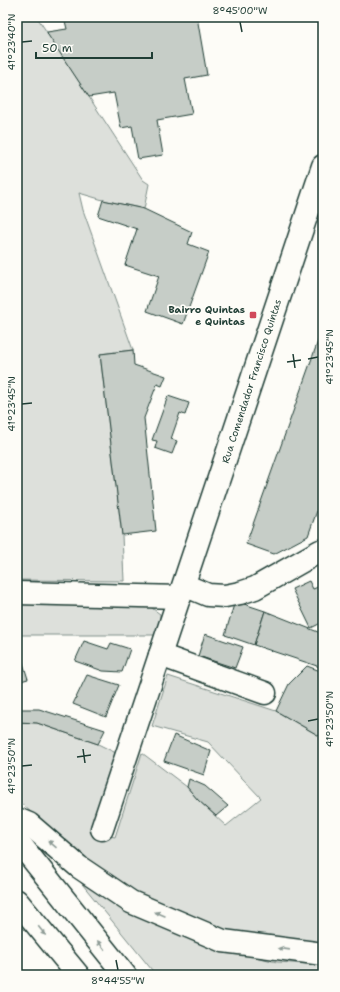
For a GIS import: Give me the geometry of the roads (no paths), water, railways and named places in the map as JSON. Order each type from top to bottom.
[{"type":"main road","name":"Rua Comendador Francisco Quintas","points":[[102,829],[323,166]]},
{"type":"main road","points":[[17,593],[182,591],[225,596],[255,588],[320,551]]},
{"type":"main road","points":[[160,655],[265,693]]},
{"type":"main road","points":[[17,819],[29,824],[78,867],[131,902],[223,941],[323,954]]},
{"type":"main road","points":[[17,840],[48,881],[125,975]]},
{"type":"main road","points":[[17,901],[78,975]]},
{"type":"place","name":"Bairro Quintas e Quintas","points":[[253,315]]}]
